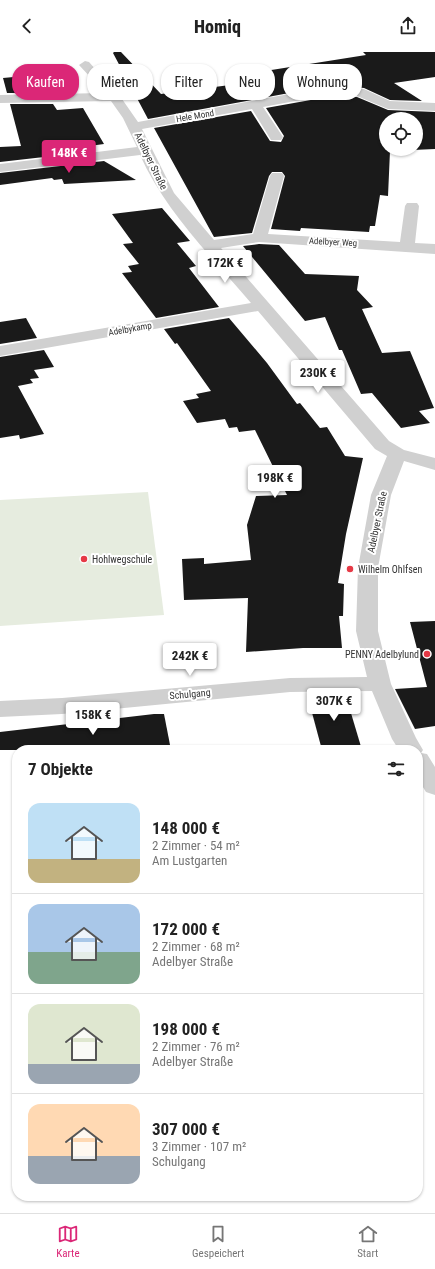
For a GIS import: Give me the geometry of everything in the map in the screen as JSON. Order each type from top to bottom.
[{"type":"street","name":"Hele Mond","points":[[134,127],[333,90],[350,90],[360,92],[388,105],[435,107]]},
{"type":"street","points":[[0,99],[87,97]]},
{"type":"street","name":"Adelbyer Straße","points":[[116,100],[134,127],[162,187],[261,306],[382,445],[397,454],[382,495],[368,568],[367,630],[380,684],[408,745]]},
{"type":"street","points":[[256,105],[276,137]]},
{"type":"street","points":[[388,105],[388,112]]},
{"type":"street","points":[[0,168],[144,150]]},
{"type":"street","points":[[259,238],[277,176]]},
{"type":"street","points":[[407,247],[412,206]]},
{"type":"street","name":"Adelbyer Weg","points":[[210,245],[259,238],[435,249]]},
{"type":"street","name":"Adelbykamp","points":[[0,351],[261,306]]},
{"type":"street","points":[[397,454],[435,464]]},
{"type":"street","name":"Schulgang","points":[[0,709],[62,706],[290,685],[380,684]]},
{"type":"street","points":[[423,768],[435,786]]},
{"type":"shaded area","name":"Hohlwegschule","points":[[148,492],[164,615],[0,626],[0,500]]},
{"type":"building","points":[[121,52],[132,64],[119,64],[113,53]]},
{"type":"building","points":[[363,52],[435,52],[435,77],[394,83],[422,101],[390,100],[362,88],[362,64],[310,64],[366,55]]},
{"type":"building","points":[[283,68],[283,94],[275,96],[275,69]]},
{"type":"building","points":[[12,77],[12,93],[7,93],[3,78]]},
{"type":"building","points":[[153,86],[161,94],[161,100],[217,100],[217,87],[225,86],[225,100],[251,100],[148,119],[138,100],[153,100]]},
{"type":"building","points":[[362,99],[388,110],[435,112],[435,149],[423,150],[423,112],[379,112],[379,156],[390,156],[388,196],[380,195],[375,226],[370,226],[369,232],[301,228],[300,231],[271,229],[285,176],[282,172],[272,172],[269,176],[252,233],[214,237],[154,128],[251,111],[270,141],[281,142],[284,136],[266,108],[311,100]]},
{"type":"building","points":[[10,104],[53,104],[57,110],[83,108],[104,144],[82,147],[88,152],[0,162],[0,147],[21,146]]},
{"type":"building","points":[[104,161],[136,180],[64,184],[62,179],[54,180],[52,178],[0,185],[0,173]]},
{"type":"building","points":[[162,208],[190,241],[177,243],[196,266],[189,268],[219,307],[156,318],[122,273],[132,272],[128,266],[139,264],[123,244],[133,243],[112,214]]},
{"type":"building","points":[[259,244],[279,245],[305,274],[359,276],[357,290],[373,307],[362,309],[382,353],[410,351],[434,408],[419,411],[430,423],[401,428],[372,393],[361,394],[342,350],[339,350],[325,317],[305,321],[243,246]]},
{"type":"building","points":[[26,318],[37,338],[0,344],[0,322]]},
{"type":"building","points":[[229,318],[267,363],[297,404],[300,403],[320,428],[327,427],[345,456],[363,458],[346,534],[338,583],[344,584],[343,616],[339,616],[342,648],[303,648],[246,652],[248,598],[184,600],[182,559],[204,558],[204,564],[251,560],[247,525],[256,496],[287,495],[255,430],[239,432],[237,427],[229,428],[225,419],[197,423],[183,401],[199,398],[196,394],[211,391],[177,343],[175,344],[164,329]]},
{"type":"building","points":[[44,350],[54,367],[34,370],[39,378],[30,379],[33,383],[18,386],[44,434],[20,439],[19,435],[0,438],[0,357]]},
{"type":"building","points":[[435,621],[435,726],[415,729],[395,689],[427,687],[410,622]]},
{"type":"building","points":[[345,693],[361,745],[321,745],[307,694]]},
{"type":"building","points":[[164,714],[170,745],[12,745],[12,750],[0,750],[0,732]]},
{"type":"place","name":"Hohlwegschule","points":[[84,559]]},
{"type":"place","name":"Wilhelm Ohlfsen","points":[[350,569]]},
{"type":"place","name":"PENNY Adelbylund","points":[[427,654]]}]
